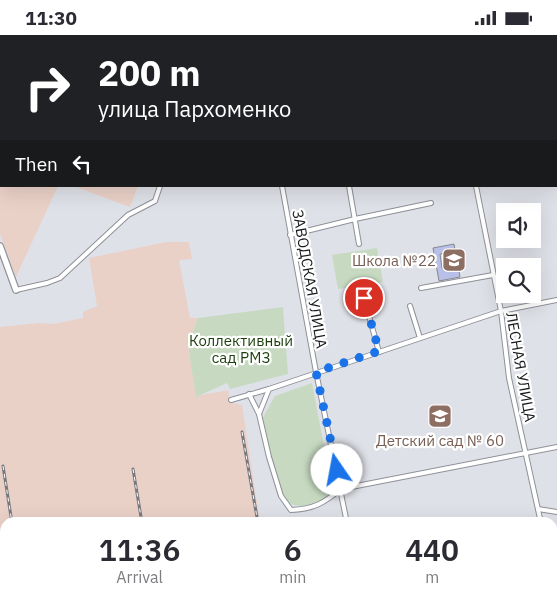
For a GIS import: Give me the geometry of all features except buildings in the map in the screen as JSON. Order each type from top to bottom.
[{"type":"street","points":[[0,246],[16,290],[47,283],[60,278],[128,215],[155,201],[160,187]]},
{"type":"street","name":"ЗАВОДСКАЯ УЛИЦА","points":[[282,187],[316,372],[346,517]]},
{"type":"street","points":[[349,187],[359,244]]},
{"type":"street","name":"ЛЕСНАЯ УЛИЦА","points":[[476,187],[501,311],[510,378],[540,517]]},
{"type":"street","points":[[290,235],[431,203]]},
{"type":"street","points":[[421,288],[493,275]]},
{"type":"street","points":[[364,298],[379,351]]},
{"type":"street","points":[[232,400],[501,311],[557,300]]},
{"type":"street","points":[[410,306],[420,338]]},
{"type":"street","points":[[259,414],[269,389]]},
{"type":"street","points":[[250,394],[259,414],[269,457],[281,495],[291,510],[306,509],[326,502],[341,489],[526,455],[557,447]]},
{"type":"street","points":[[538,509],[557,512]]},
{"type":"shaded area","points":[[0,187],[58,187],[16,277],[0,234]]},
{"type":"shaded area","points":[[76,187],[138,187],[130,207]]},
{"type":"shaded area","points":[[166,242],[189,242],[192,259],[179,260],[190,318],[198,318],[188,345],[196,396],[228,390],[230,402],[242,405],[259,517],[0,517],[0,327],[39,323],[53,324],[83,318],[83,312],[97,306],[89,258]]},
{"type":"green space","points":[[377,248],[383,282],[338,289],[332,255]]},
{"type":"green space","name":"Коллективный сад РМЗ","points":[[283,307],[288,374],[230,389],[227,383],[196,397],[188,345],[198,318]]},
{"type":"green space","points":[[312,383],[333,493],[310,505],[300,506],[286,502],[271,459],[262,419],[275,396]]},
{"type":"railway","points":[[242,432],[257,517]]},
{"type":"railway","points":[[3,466],[11,517]]},
{"type":"railway","points":[[133,469],[141,517]]},
{"type":"place","name":"Школа №22","points":[[454,260]]},
{"type":"place","name":"Детский сад № 60","points":[[440,416]]},
{"type":"route","points":[[337,470],[316,372],[379,351],[364,298]]}]
